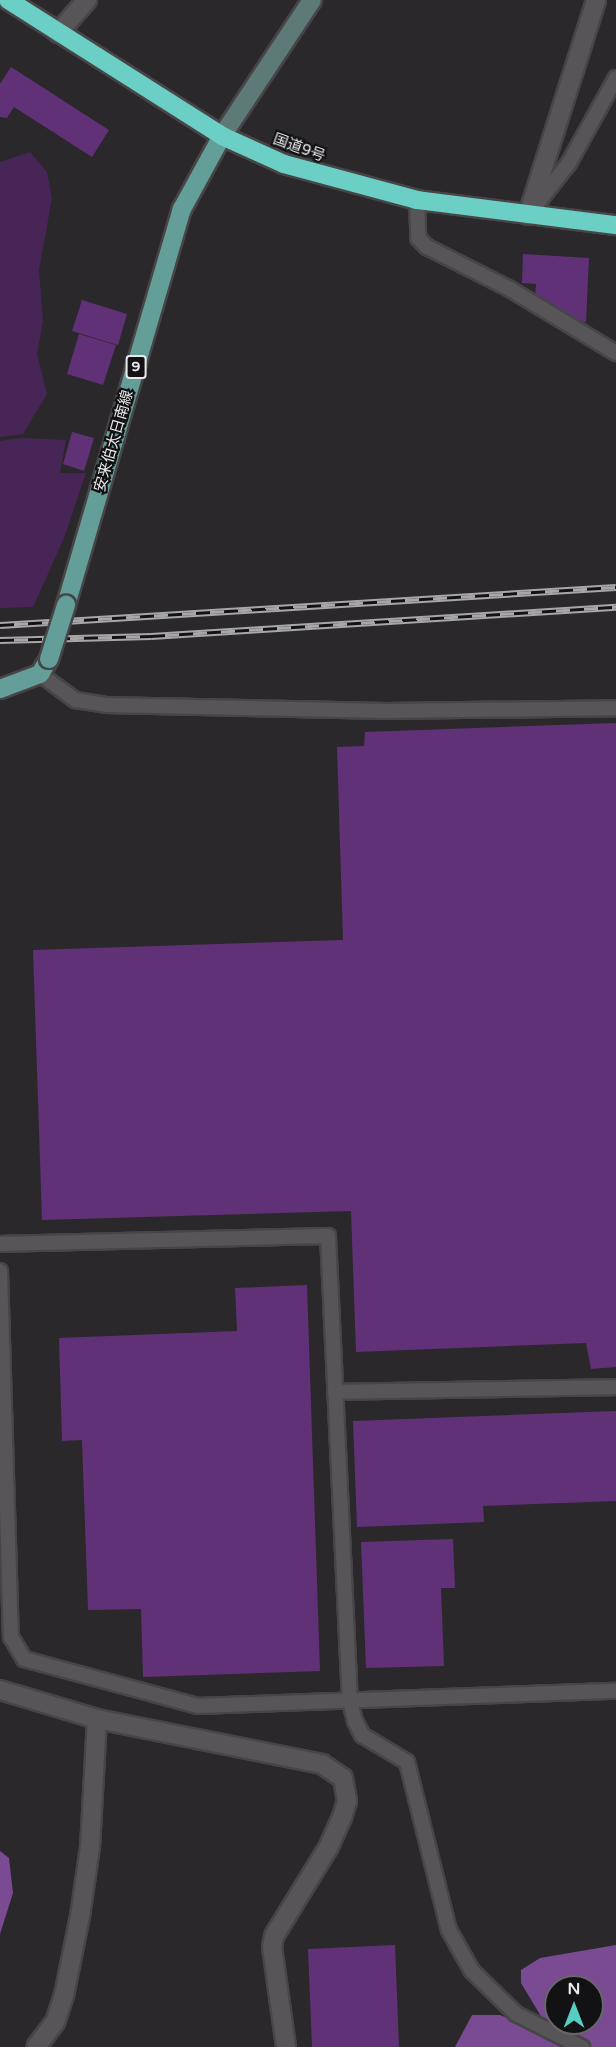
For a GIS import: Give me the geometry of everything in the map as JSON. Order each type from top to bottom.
[{"type":"highway","name":"国道9号","points":[[8,0],[222,136],[284,164],[417,200],[616,225]]},
{"type":"main road","name":"安来伯太日南線","points":[[44,667],[66,604],[182,209],[222,136]]},
{"type":"main road","points":[[0,689],[44,667]]},
{"type":"street","points":[[58,33],[87,0]]},
{"type":"street","points":[[222,136],[312,0]]},
{"type":"street","points":[[528,215],[596,0]]},
{"type":"street","points":[[0,1690],[97,1719],[322,1764],[343,1778],[346,1801],[342,1817],[328,1848],[274,1936],[272,1947],[286,2047]]},
{"type":"street","points":[[36,2047],[55,2022],[64,1995],[80,1916],[90,1847],[97,1719]]},
{"type":"lane","points":[[528,215],[569,163],[616,78]]},
{"type":"lane","points":[[417,200],[418,237],[427,247],[510,289],[616,353]]},
{"type":"lane","points":[[44,667],[75,700],[105,705],[386,711],[616,708]]},
{"type":"lane","points":[[0,1245],[328,1236],[350,1701],[362,1735],[407,1762],[449,1930],[472,1971],[516,2014],[582,2047]]},
{"type":"lane","points":[[0,1271],[11,1637],[24,1659],[198,1706],[616,1690]]},
{"type":"lane","points":[[335,1392],[616,1387]]},
{"type":"shaded area","points":[[30,152],[47,172],[52,198],[39,270],[43,321],[37,354],[47,394],[23,434],[0,437],[0,162]]},
{"type":"shaded area","points":[[22,438],[66,440],[60,473],[86,473],[64,538],[33,607],[0,608],[0,441]]},
{"type":"shaded area","points":[[0,1851],[9,1858],[13,1893],[0,1934]]},
{"type":"shaded area","points":[[616,1945],[616,2047],[455,2047],[472,2015],[500,2015],[538,2031],[542,2018],[521,1983],[521,1970],[540,1958]]},
{"type":"building","points":[[11,67],[109,130],[92,157],[14,107],[7,118],[0,117],[0,84]]},
{"type":"building","points":[[523,254],[589,258],[586,322],[572,321],[535,297],[536,284],[522,283]]},
{"type":"building","points":[[82,300],[127,314],[118,345],[72,331]]},
{"type":"building","points":[[79,334],[116,345],[103,385],[67,374]]},
{"type":"building","points":[[72,432],[94,438],[84,471],[63,464]]},
{"type":"building","points":[[616,723],[616,1367],[591,1369],[586,1343],[356,1352],[351,1211],[42,1220],[33,950],[343,940],[337,747],[364,746],[365,732]]},
{"type":"building","points":[[307,1285],[320,1671],[143,1677],[141,1609],[88,1610],[82,1440],[62,1441],[59,1338],[237,1331],[235,1288]]},
{"type":"building","points":[[616,1411],[616,1501],[483,1506],[484,1522],[357,1527],[353,1421]]},
{"type":"building","points":[[453,1539],[455,1588],[441,1588],[444,1666],[366,1668],[361,1542]]},
{"type":"building","points":[[395,1945],[399,2047],[312,2047],[308,1949]]},
{"type":"railway","points":[[0,625],[616,587]]},
{"type":"railway","points":[[0,640],[151,636],[616,607]]}]
